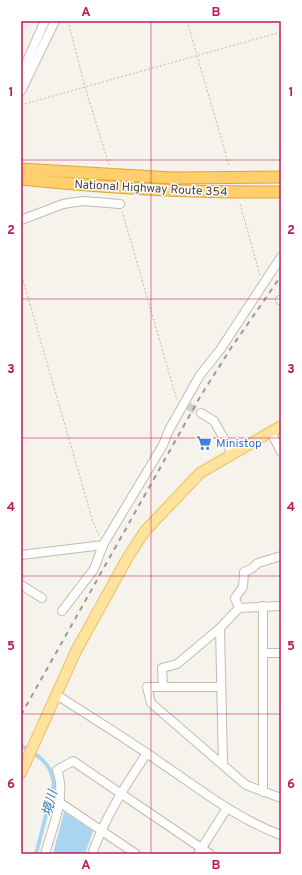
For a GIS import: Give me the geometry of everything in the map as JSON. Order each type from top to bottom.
[{"type":"highway","name":"National Highway Route 354","points":[[21,169],[172,178],[281,177]]},
{"type":"highway","name":"National Highway Route 354","points":[[21,179],[118,188],[217,193],[281,192]]},
{"type":"main road","points":[[21,774],[76,651],[92,620],[146,530],[200,473],[281,426]]},
{"type":"street","points":[[21,74],[45,21]]},
{"type":"street","points":[[21,91],[54,21]]},
{"type":"street","points":[[21,220],[63,204],[83,201],[120,204]]},
{"type":"street","points":[[62,611],[94,569],[103,545],[163,446],[186,405],[200,375],[216,356],[281,257]]},
{"type":"street","points":[[201,413],[214,421],[232,454]]},
{"type":"street","points":[[271,432],[281,452]]},
{"type":"street","points":[[21,555],[103,545]]},
{"type":"street","points":[[239,608],[234,598],[243,587],[244,572],[251,569],[258,563],[281,556]]},
{"type":"street","points":[[21,585],[42,598]]},
{"type":"street","points":[[263,606],[263,792]]},
{"type":"street","points":[[163,687],[162,668],[177,664],[220,628],[239,608],[281,606]]},
{"type":"street","points":[[220,628],[220,687],[223,764]]},
{"type":"street","points":[[263,653],[281,653]]},
{"type":"street","points":[[220,687],[147,687],[151,703],[246,785],[281,798]]},
{"type":"street","points":[[57,695],[147,753],[226,808],[264,829],[281,835]]},
{"type":"street","points":[[92,854],[100,829],[147,753]]},
{"type":"street","points":[[45,854],[62,785],[57,770],[73,761],[121,793],[200,851],[210,854]]},
{"type":"street","points":[[59,802],[136,854]]},
{"type":"street","points":[[200,851],[226,808]]},
{"type":"path","points":[[68,21],[85,87],[110,167]]},
{"type":"path","points":[[187,21],[228,164]]},
{"type":"path","points":[[21,105],[281,32]]},
{"type":"path","points":[[120,204],[177,399],[186,405]]},
{"type":"path","points":[[240,204],[258,271],[264,283]]},
{"type":"path","points":[[21,273],[93,522],[103,545]]},
{"type":"water","name":"境川","points":[[21,743],[44,759],[52,769],[56,784],[38,854],[34,854],[52,784],[51,777],[42,762],[21,748]]},
{"type":"water","points":[[64,812],[93,831],[85,854],[53,854]]},
{"type":"tunnel","points":[[188,406],[201,413]]},
{"type":"railway","points":[[21,715],[200,397],[231,348],[281,276]]},
{"type":"place","name":"Ministop","points":[[204,443]]}]
